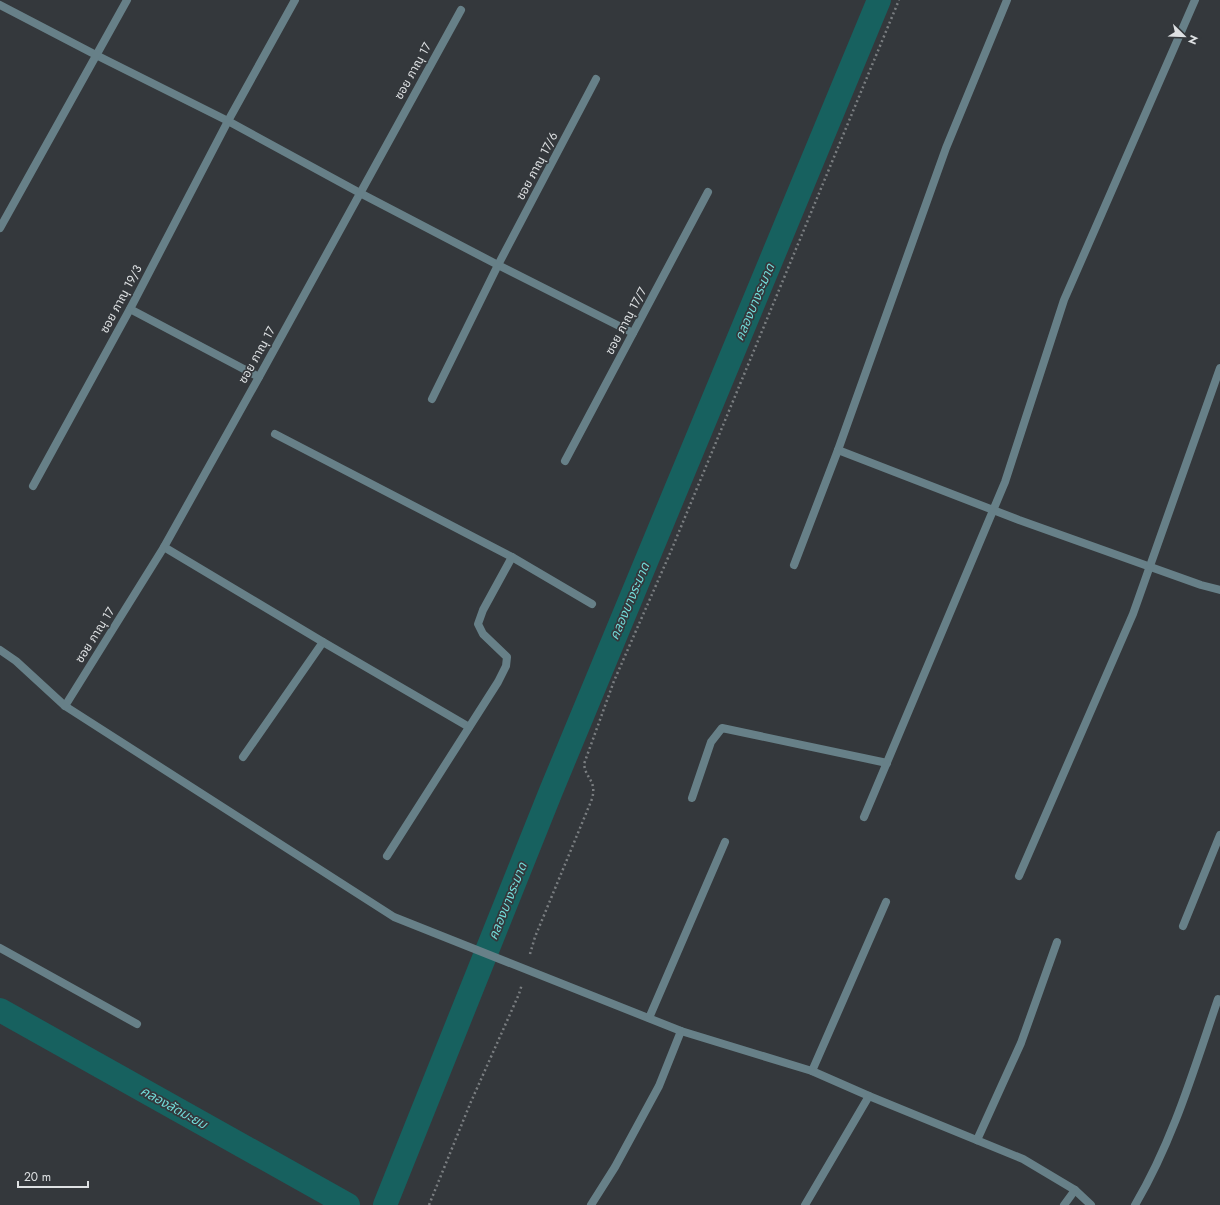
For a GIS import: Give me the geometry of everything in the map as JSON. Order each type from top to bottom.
[{"type":"street","points":[[0,228],[127,0]]},
{"type":"street","name":"ซอย ภาณุ 19/3","points":[[32,486],[130,309],[228,121],[295,0]]},
{"type":"street","points":[[794,564],[838,450],[946,148],[1007,0]]},
{"type":"street","points":[[864,817],[1004,482],[1064,300],[1195,0]]},
{"type":"street","points":[[0,5],[228,121],[360,193],[633,333]]},
{"type":"street","name":"ซอย ภาณุ 17","points":[[65,706],[164,547],[461,10]]},
{"type":"street","name":"ซอย ภาณุ 17/6","points":[[432,399],[498,265],[596,79]]},
{"type":"street","name":"ซอย ภาณุ 17/7","points":[[565,461],[708,192]]},
{"type":"street","points":[[130,309],[259,377]]},
{"type":"street","points":[[1019,876],[1133,614],[1220,368]]},
{"type":"street","points":[[275,434],[512,557],[592,604]]},
{"type":"street","points":[[838,450],[993,510],[1201,585],[1220,590]]},
{"type":"street","points":[[164,547],[469,727]]},
{"type":"street","points":[[387,856],[498,682],[506,666],[507,657],[483,634],[478,624],[483,610],[512,557]]},
{"type":"street","points":[[243,757],[323,642]]},
{"type":"street","points":[[0,650],[16,661],[65,706],[394,917],[681,1031],[812,1071],[1023,1159],[1075,1190],[1091,1205]]},
{"type":"street","points":[[692,798],[711,742],[722,728],[887,763]]},
{"type":"street","points":[[1183,926],[1220,835]]},
{"type":"street","points":[[649,1018],[725,842]]},
{"type":"street","points":[[812,1071],[886,902]]},
{"type":"street","points":[[977,1140],[1021,1043],[1057,942]]},
{"type":"street","points":[[0,948],[138,1024]]},
{"type":"street","points":[[1135,1205],[1144,1189],[1178,1115],[1218,999]]},
{"type":"street","points":[[591,1205],[615,1167],[659,1086],[681,1031]]},
{"type":"street","points":[[805,1205],[869,1096]]},
{"type":"street","points":[[1064,1205],[1075,1190]]},
{"type":"path","points":[[529,958],[535,937],[592,799],[594,790],[593,785],[585,771],[584,764],[614,681],[671,552],[900,0]]},
{"type":"path","points":[[429,1205],[470,1104],[520,994],[523,979]]},
{"type":"waterway","name":"คลองบางระมาด","points":[[385,1205],[551,791],[879,0]]},
{"type":"waterway","name":"คลองลัดมะยม","points":[[0,1010],[348,1205]]}]
